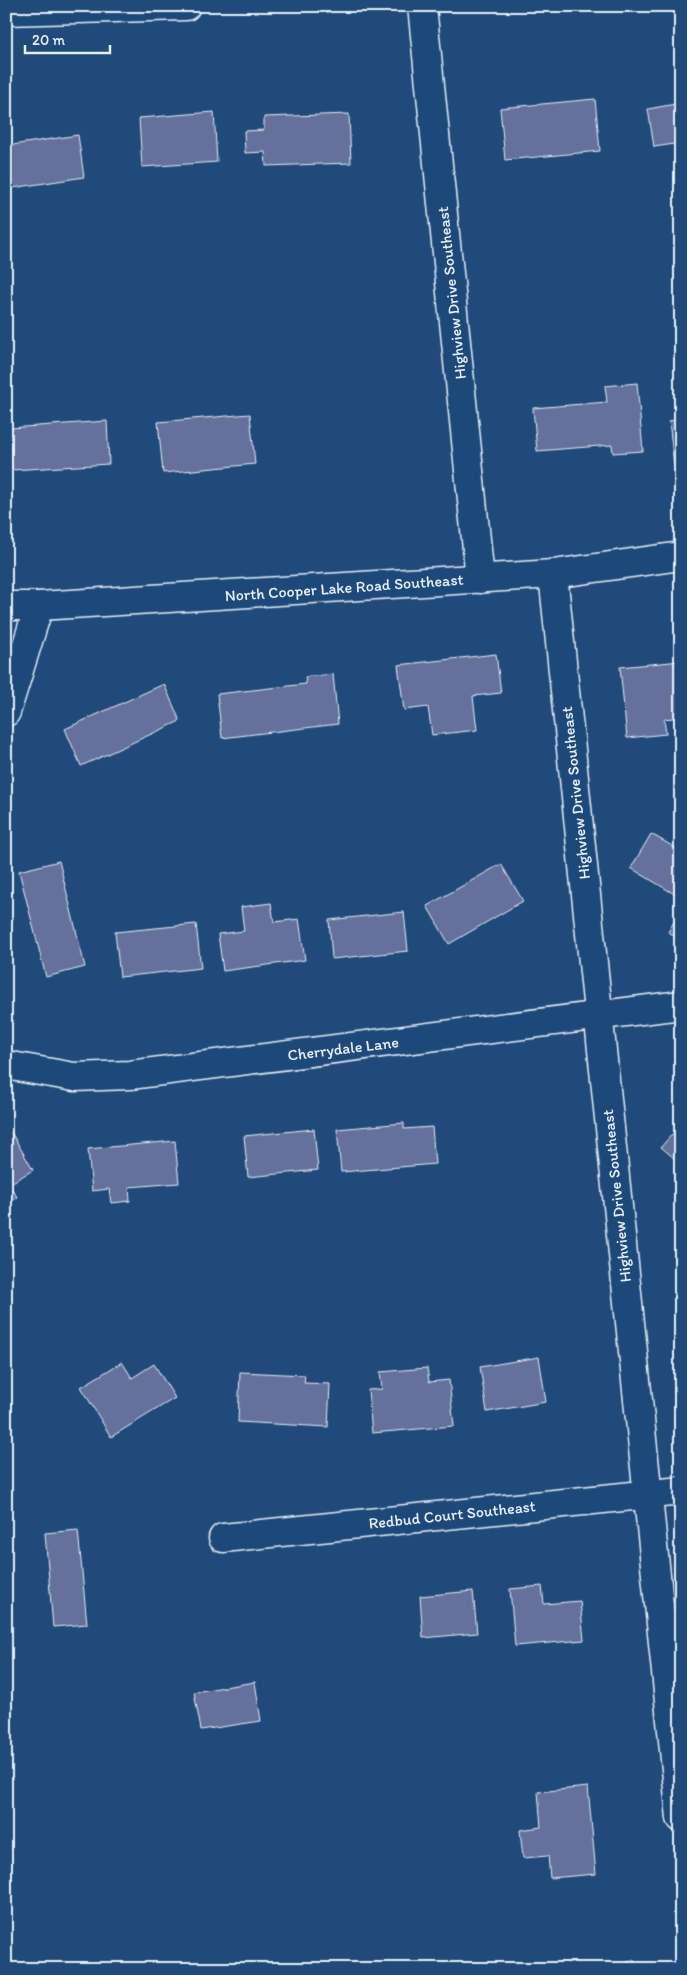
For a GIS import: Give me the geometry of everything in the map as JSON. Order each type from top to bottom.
[{"type":"street","points":[[6,11],[186,6]]},
{"type":"street","name":"Highview Drive Southeast","points":[[422,6],[480,579]]},
{"type":"street","name":"North Cooper Lake Road Southeast","points":[[6,606],[39,606],[553,574],[681,556]]},
{"type":"street","name":"Highview Drive Southeast","points":[[553,574],[681,1818]]},
{"type":"street","points":[[6,712],[39,606]]},
{"type":"street","name":"Cherrydale Lane","points":[[6,1065],[74,1077],[130,1076],[597,1014],[681,1005]]},
{"type":"street","name":"Redbud Court Southeast","points":[[223,1538],[681,1491]]},
{"type":"building","points":[[595,99],[600,151],[505,160],[500,108]]},
{"type":"building","points":[[681,103],[681,143],[654,147],[648,109]]},
{"type":"building","points":[[214,112],[217,162],[142,167],[139,118]]},
{"type":"building","points":[[349,114],[351,163],[266,166],[265,152],[245,153],[244,131],[264,130],[264,117]]},
{"type":"building","points":[[78,135],[84,177],[6,189],[6,146]]},
{"type":"building","points":[[637,383],[643,451],[613,453],[612,445],[537,451],[533,408],[607,402],[605,386]]},
{"type":"building","points":[[250,414],[255,464],[163,473],[158,422]]},
{"type":"building","points":[[681,419],[681,464],[674,465],[669,421]]},
{"type":"building","points":[[107,421],[109,464],[12,470],[10,428]]},
{"type":"building","points":[[496,654],[501,693],[473,696],[477,730],[432,735],[428,707],[404,710],[398,665]]},
{"type":"building","points":[[681,661],[681,717],[664,719],[666,734],[627,738],[620,667]]},
{"type":"building","points":[[333,674],[338,724],[222,738],[217,694],[306,684],[305,677]]},
{"type":"building","points":[[164,684],[180,721],[81,766],[65,729]]},
{"type":"building","points":[[651,834],[681,851],[681,898],[631,868]]},
{"type":"building","points":[[59,861],[85,967],[46,977],[19,871]]},
{"type":"building","points":[[501,864],[523,901],[449,944],[427,906]]},
{"type":"building","points":[[271,903],[274,922],[299,919],[305,960],[223,971],[218,934],[244,931],[241,907]]},
{"type":"building","points":[[681,910],[681,939],[668,932]]},
{"type":"building","points":[[404,912],[408,951],[332,959],[329,920]]},
{"type":"building","points":[[196,924],[201,968],[120,977],[115,932]]},
{"type":"building","points":[[404,1123],[404,1129],[432,1127],[435,1164],[341,1172],[337,1129]]},
{"type":"building","points":[[681,1124],[681,1164],[661,1147]]},
{"type":"building","points":[[314,1129],[318,1170],[248,1177],[244,1136]]},
{"type":"building","points":[[11,1132],[33,1170],[9,1184],[17,1197],[6,1204],[6,1135]]},
{"type":"building","points":[[175,1141],[179,1183],[129,1187],[130,1201],[111,1203],[109,1189],[92,1191],[88,1149]]},
{"type":"building","points":[[539,1357],[546,1402],[487,1412],[480,1367]]},
{"type":"building","points":[[122,1362],[132,1378],[154,1364],[175,1398],[111,1437],[81,1387]]},
{"type":"building","points":[[427,1368],[429,1382],[449,1380],[454,1426],[372,1433],[368,1390],[382,1389],[380,1372]]},
{"type":"building","points":[[240,1372],[305,1375],[304,1383],[330,1384],[328,1427],[238,1422]]},
{"type":"building","points":[[78,1530],[87,1624],[53,1627],[45,1533]]},
{"type":"building","points":[[542,1586],[544,1604],[580,1601],[584,1640],[515,1646],[510,1589]]},
{"type":"building","points":[[473,1591],[477,1633],[423,1638],[420,1596]]},
{"type":"building","points":[[255,1682],[261,1721],[201,1730],[194,1692]]},
{"type":"building","points":[[588,1787],[596,1874],[550,1878],[548,1856],[523,1858],[520,1830],[541,1827],[538,1792]]},
{"type":"building","points":[[633,1959],[639,1969],[615,1969]]}]
